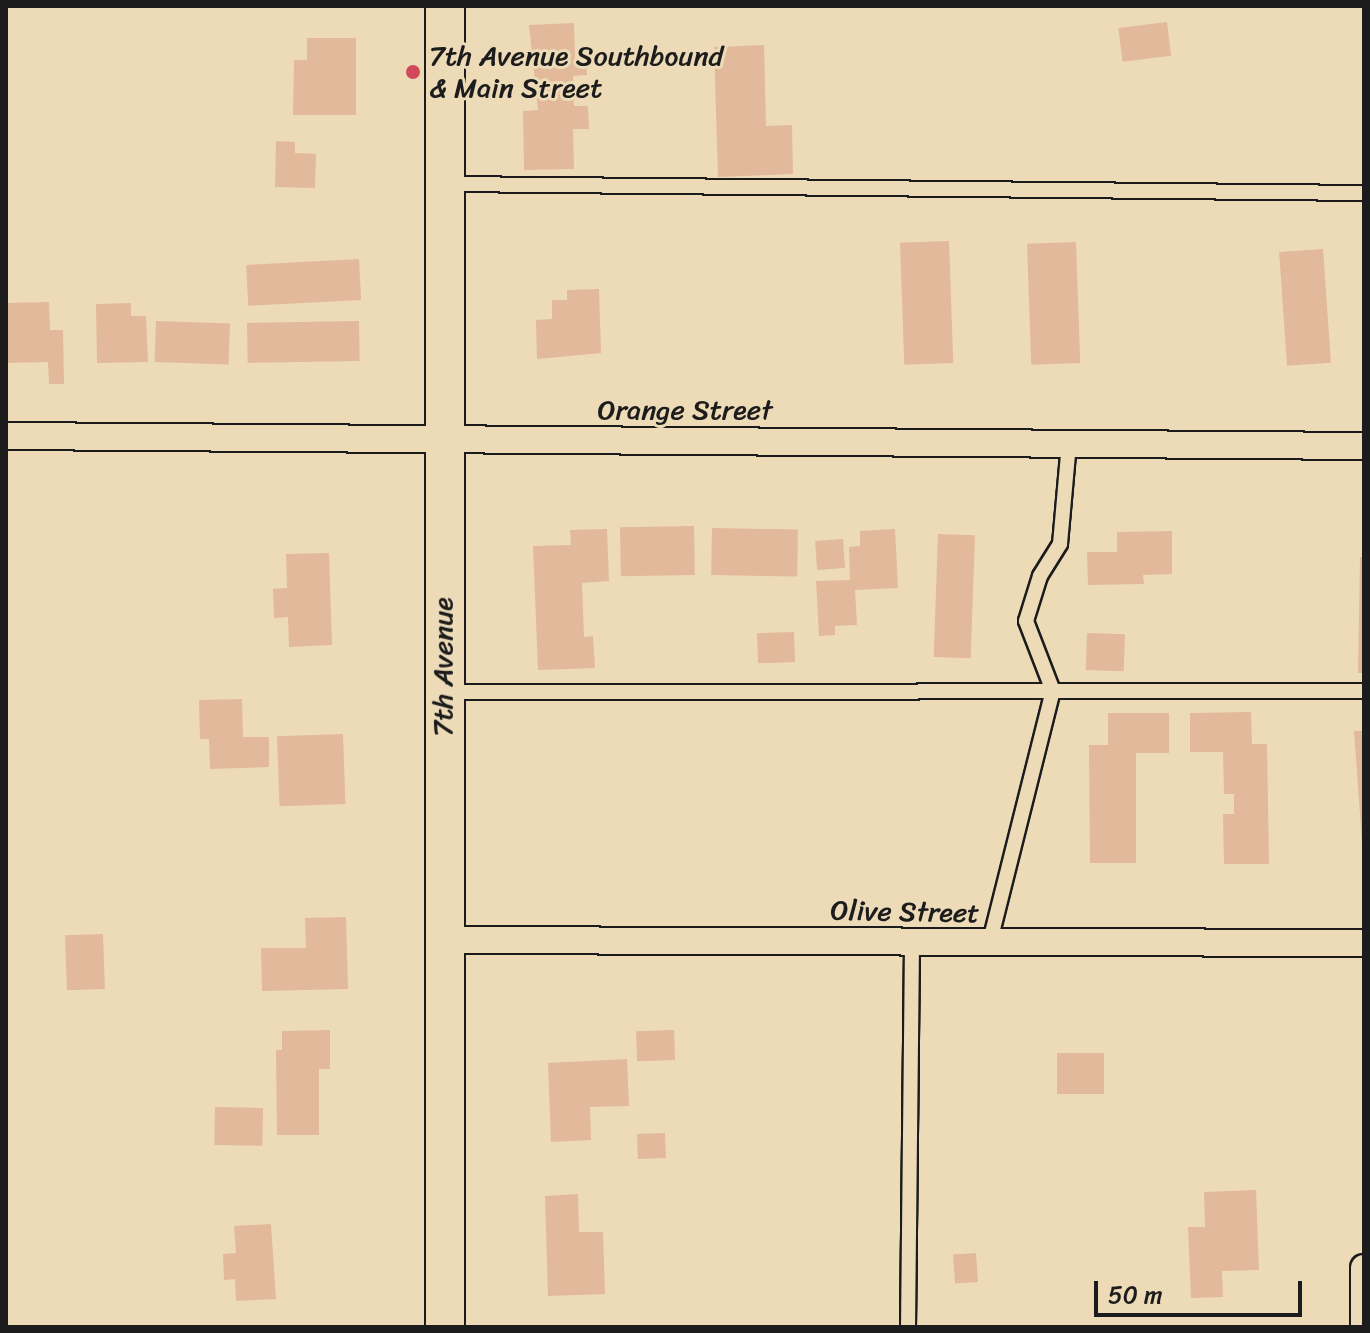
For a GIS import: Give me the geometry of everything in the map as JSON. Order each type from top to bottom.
[{"type":"street","name":"7th Avenue","points":[[445,6],[442,440],[445,1327]]},
{"type":"street","name":"Orange Street","points":[[6,436],[1364,446]]},
{"type":"street","name":"Olive Street","points":[[446,940],[988,945],[1364,943]]},
{"type":"street","points":[[1364,1268],[1364,1327]]},
{"type":"lane","points":[[444,184],[1364,193]]},
{"type":"lane","points":[[988,945],[1053,691],[1026,621],[1040,576],[1060,544],[1069,444]]},
{"type":"lane","points":[[443,692],[1364,691]]},
{"type":"lane","points":[[908,1327],[912,944]]},
{"type":"building","points":[[1167,22],[1171,56],[1123,62],[1118,28]]},
{"type":"building","points":[[574,23],[575,60],[586,59],[587,75],[573,76],[574,106],[588,106],[589,129],[573,129],[574,169],[524,170],[523,111],[538,110],[529,25]]},
{"type":"building","points":[[307,38],[356,38],[356,115],[293,115],[294,60],[307,60]]},
{"type":"building","points":[[764,45],[766,126],[792,125],[793,174],[718,177],[714,47]]},
{"type":"building","points":[[276,141],[295,142],[295,153],[316,154],[315,188],[275,187]]},
{"type":"building","points":[[949,241],[953,363],[904,365],[900,243]]},
{"type":"building","points":[[1076,242],[1080,363],[1031,365],[1027,244]]},
{"type":"building","points":[[1323,249],[1331,363],[1287,366],[1279,252]]},
{"type":"building","points":[[359,259],[361,300],[248,306],[246,265]]},
{"type":"building","points":[[599,289],[601,353],[537,359],[536,320],[552,319],[552,300],[567,300],[567,290]]},
{"type":"building","points":[[49,302],[50,330],[63,330],[64,384],[49,384],[48,362],[6,363],[6,303]]},
{"type":"building","points":[[131,303],[131,316],[146,316],[148,362],[97,363],[96,304]]},
{"type":"building","points":[[156,321],[230,324],[229,365],[155,362]]},
{"type":"building","points":[[359,321],[360,361],[248,363],[247,323]]},
{"type":"building","points":[[694,526],[695,575],[621,576],[620,527]]},
{"type":"building","points":[[712,528],[798,530],[797,576],[711,575]]},
{"type":"building","points":[[607,529],[609,581],[582,583],[584,637],[593,636],[595,668],[538,670],[533,546],[571,545],[570,530]]},
{"type":"building","points":[[895,529],[898,588],[855,590],[857,625],[835,626],[835,635],[819,636],[816,581],[850,580],[849,547],[860,546],[860,531]]},
{"type":"building","points":[[1172,531],[1172,574],[1143,575],[1144,584],[1088,585],[1087,552],[1117,552],[1117,532]]},
{"type":"building","points":[[938,534],[975,535],[971,658],[934,657]]},
{"type":"building","points":[[843,539],[845,568],[817,570],[815,541]]},
{"type":"building","points":[[329,553],[332,645],[289,647],[288,617],[274,618],[273,589],[287,588],[286,554]]},
{"type":"building","points":[[1360,557],[1364,557],[1364,673],[1358,673]]},
{"type":"building","points":[[794,632],[795,662],[758,663],[757,633]]},
{"type":"building","points":[[1087,633],[1125,634],[1124,671],[1086,670]]},
{"type":"building","points":[[242,699],[243,737],[269,737],[269,767],[210,769],[209,739],[200,739],[199,700]]},
{"type":"building","points":[[1251,712],[1252,744],[1267,744],[1269,864],[1224,864],[1223,814],[1234,814],[1234,794],[1224,794],[1223,752],[1190,752],[1190,713]]},
{"type":"building","points":[[1108,713],[1169,713],[1169,753],[1136,753],[1136,863],[1090,863],[1089,745],[1108,745]]},
{"type":"building","points":[[1354,731],[1364,731],[1364,842],[1362,842]]},
{"type":"building","points":[[343,734],[345,804],[279,806],[277,736]]},
{"type":"building","points":[[346,917],[348,989],[262,991],[261,948],[306,948],[305,918]]},
{"type":"building","points":[[103,934],[105,989],[67,990],[65,935]]},
{"type":"building","points":[[330,1030],[330,1069],[319,1069],[319,1135],[277,1135],[276,1050],[282,1050],[282,1031]]},
{"type":"building","points":[[674,1030],[675,1060],[637,1061],[636,1031]]},
{"type":"building","points":[[1057,1053],[1104,1053],[1104,1094],[1057,1094]]},
{"type":"building","points":[[627,1059],[629,1106],[590,1107],[591,1140],[551,1142],[548,1063]]},
{"type":"building","points":[[215,1107],[263,1108],[262,1146],[214,1145]]},
{"type":"building","points":[[665,1133],[666,1158],[638,1159],[637,1134]]},
{"type":"building","points":[[1256,1190],[1259,1270],[1222,1271],[1223,1297],[1191,1298],[1188,1227],[1205,1227],[1204,1192]]},
{"type":"building","points":[[578,1194],[579,1232],[603,1232],[605,1294],[548,1296],[545,1196]]},
{"type":"building","points":[[271,1224],[276,1299],[236,1301],[235,1279],[224,1280],[223,1254],[236,1253],[234,1226]]},
{"type":"building","points":[[976,1253],[978,1282],[955,1284],[953,1255]]},
{"type":"place","name":"7th Avenue Southbound & Main Street","points":[[413,72]]}]
